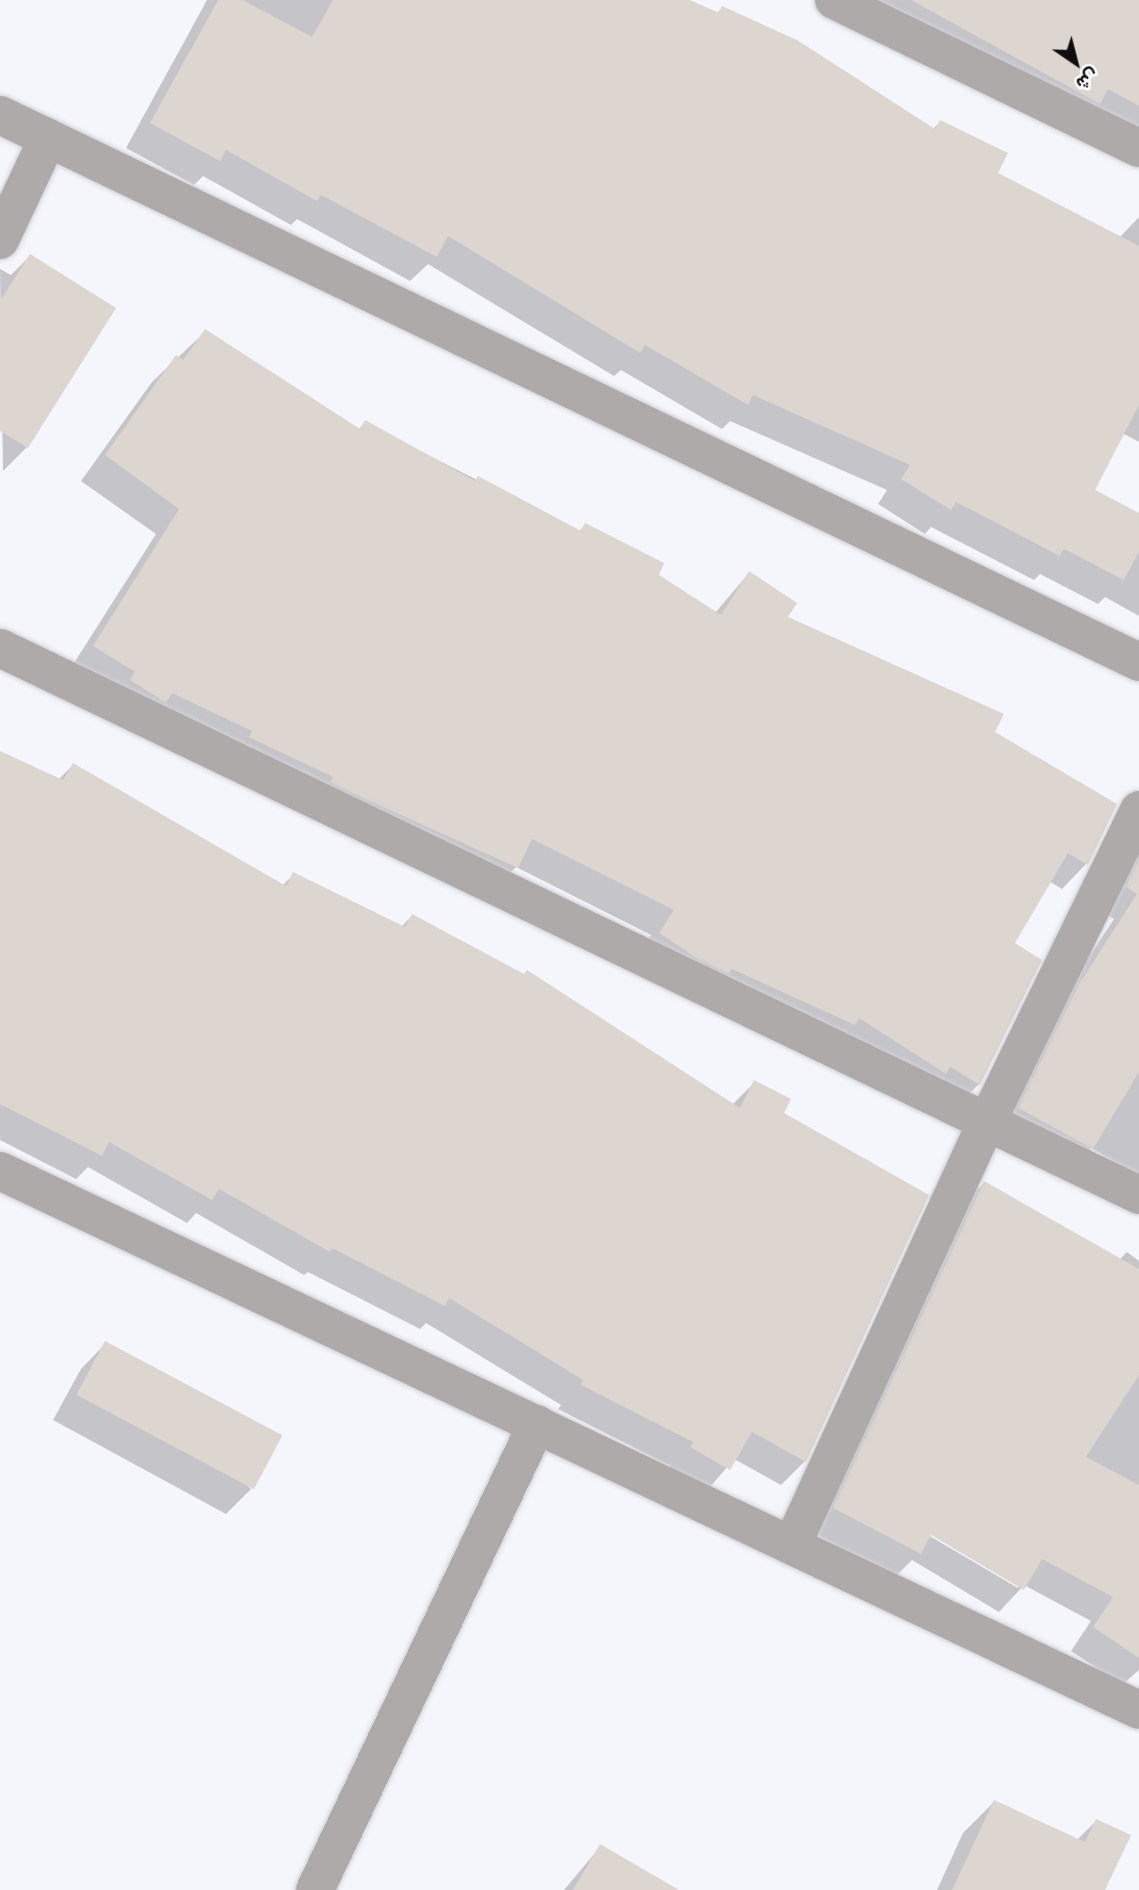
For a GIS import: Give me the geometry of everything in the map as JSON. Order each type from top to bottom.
[{"type":"street","points":[[834,0],[1139,148]]},
{"type":"street","points":[[0,115],[1139,662]]},
{"type":"street","points":[[0,240],[48,138]]},
{"type":"street","points":[[0,648],[1139,1195]]},
{"type":"street","points":[[792,1545],[987,1122],[1139,810]]},
{"type":"street","points":[[0,1171],[1139,1710]]},
{"type":"street","points":[[315,1890],[537,1424]]},
{"type":"building","points":[[218,0],[243,0],[312,37],[333,0],[690,0],[719,13],[722,6],[797,40],[935,129],[940,120],[1008,153],[998,173],[1139,246],[1139,405],[1095,490],[1139,513],[1139,552],[1124,580],[1064,549],[1060,556],[956,502],[951,510],[901,479],[910,465],[753,395],[748,405],[645,345],[640,353],[448,236],[437,257],[321,195],[317,201],[226,150],[220,161],[150,123]]},
{"type":"building","points":[[911,0],[1139,0],[1139,106],[1108,89],[1100,104]]},
{"type":"building","points":[[30,254],[116,308],[28,448],[0,431],[0,301]]},
{"type":"building","points":[[205,329],[360,429],[365,420],[475,481],[478,476],[581,531],[585,523],[664,563],[659,575],[721,615],[749,571],[797,603],[788,617],[1004,714],[995,732],[1117,804],[1088,865],[1068,853],[1015,943],[1042,960],[980,1085],[950,1067],[946,1074],[859,1018],[855,1025],[732,969],[729,974],[698,959],[659,933],[674,910],[532,839],[518,868],[337,786],[330,782],[333,777],[249,737],[252,731],[172,693],[166,703],[130,680],[135,672],[93,646],[179,509],[105,455],[176,355],[183,360]]},
{"type":"building","points":[[0,751],[63,780],[73,763],[286,886],[293,872],[405,927],[412,914],[524,974],[527,970],[740,1108],[754,1080],[791,1099],[784,1113],[929,1195],[806,1462],[752,1432],[730,1470],[690,1447],[693,1442],[581,1385],[583,1380],[449,1298],[445,1306],[332,1248],[330,1252],[219,1189],[212,1200],[109,1142],[102,1156],[0,1104]]},
{"type":"building","points":[[1139,860],[1139,1072],[1093,1149],[1018,1108],[1079,984],[1137,894],[1126,887]]},
{"type":"building","points":[[984,1181],[1139,1269],[1139,1375],[1086,1457],[1139,1485],[1139,1658],[1093,1627],[1113,1597],[1042,1559],[1024,1590],[931,1535],[921,1554],[833,1508]]},
{"type":"building","points":[[105,1341],[282,1435],[254,1489],[76,1395]]},
{"type":"building","points":[[994,1800],[1085,1842],[1096,1819],[1131,1835],[1105,1890],[952,1890]]},
{"type":"building","points":[[600,1844],[679,1890],[573,1890]]}]
